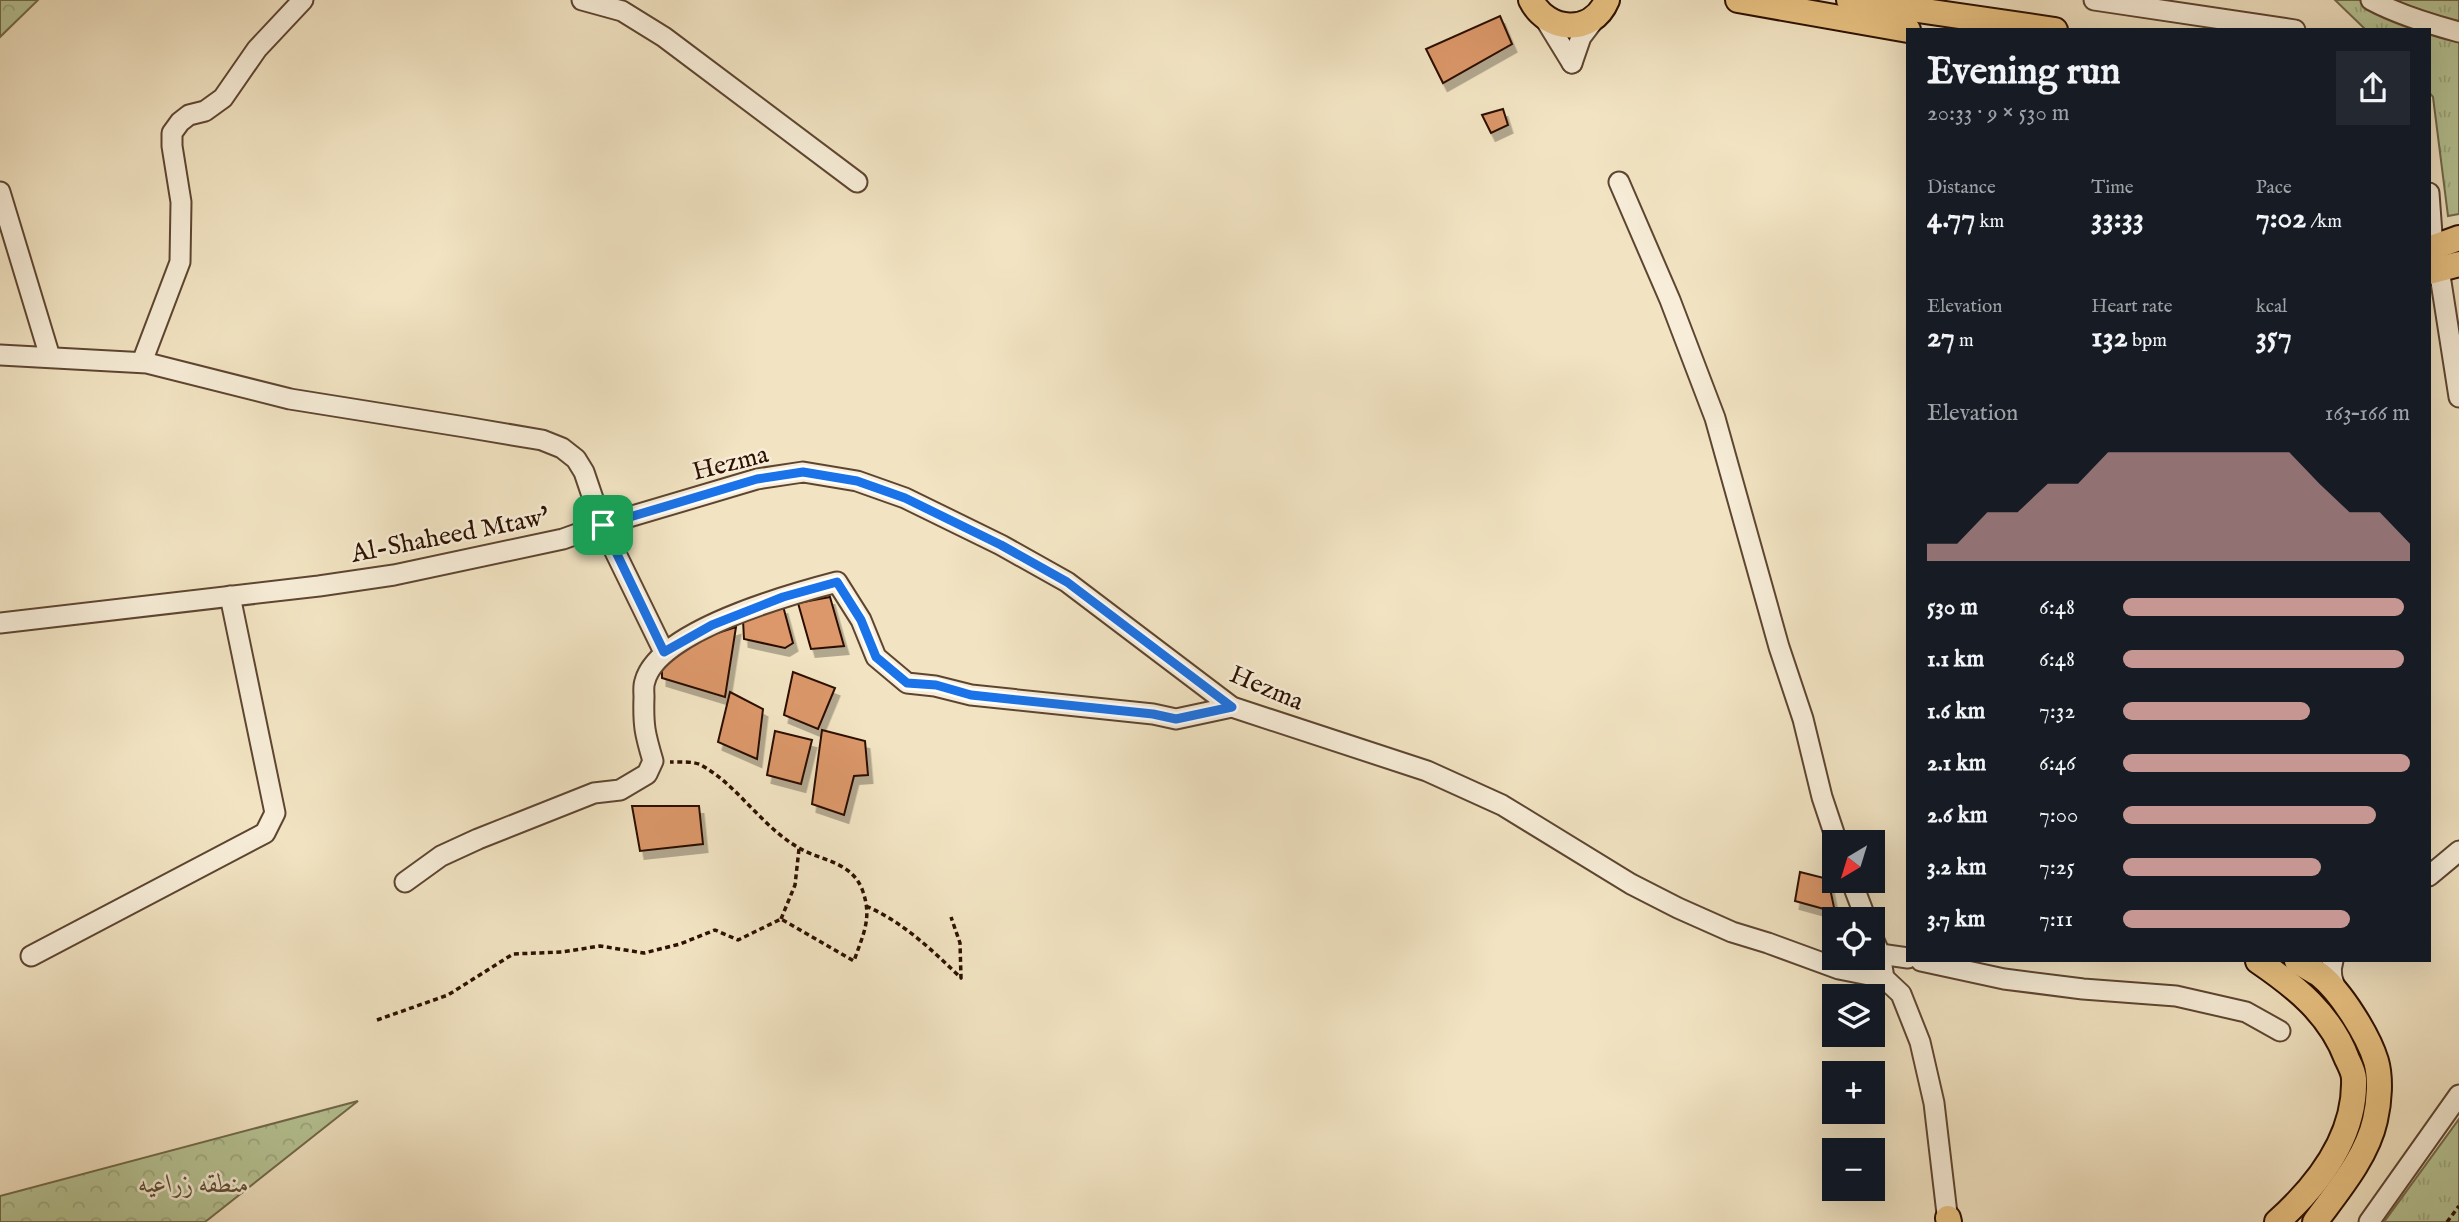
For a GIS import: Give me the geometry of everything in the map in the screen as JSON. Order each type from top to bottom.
[{"type":"main road","points":[[1738,0],[1906,30]]},
{"type":"main road","points":[[1849,0],[2041,28]]},
{"type":"main road","points":[[1538,10],[1558,25],[1572,26],[1585,23],[1607,5]]},
{"type":"main road","points":[[2441,262],[2459,238]]},
{"type":"main road","points":[[2259,962],[2295,986],[2321,1013],[2340,1041],[2354,1077],[2344,1136],[2324,1172],[2277,1222]]},
{"type":"main road","points":[[2298,962],[2321,976],[2342,999],[2365,1037],[2376,1062],[2378,1092],[2375,1121],[2363,1151],[2315,1222]]},
{"type":"street","points":[[142,362],[180,262],[181,202],[172,132],[180,121],[189,115],[205,111],[223,98],[257,50],[303,0]]},
{"type":"street","points":[[582,0],[622,11],[664,37],[857,182]]},
{"type":"street","points":[[2094,0],[2282,28]]},
{"type":"street","points":[[2371,0],[2419,20],[2459,32]]},
{"type":"street","points":[[1538,10],[1572,63],[1581,37],[1607,5]]},
{"type":"street","points":[[1619,182],[1670,300],[1715,418],[1833,830]]},
{"type":"street","points":[[0,192],[50,357]]},
{"type":"street","points":[[2431,204],[2459,397]]},
{"type":"street","points":[[0,355],[142,362],[290,399],[542,440],[562,448],[576,459],[593,493],[603,525],[664,652]]},
{"type":"street","name":"Hezma","points":[[603,525],[757,479],[803,472],[857,481],[905,498],[1001,545],[1067,582],[1232,707],[1427,771],[1502,805],[1631,884],[1732,932],[1839,969],[1884,978]]},
{"type":"street","name":"Al-Shaheed Mtaw'","points":[[0,623],[394,575],[563,539],[603,525]]},
{"type":"street","points":[[405,882],[441,856],[478,839],[594,793],[620,790],[647,774],[653,761],[643,728],[645,680],[664,652],[712,625],[783,597],[837,582],[861,620],[876,657],[907,683],[936,685],[971,695],[1153,714],[1176,719],[1232,707]]},
{"type":"street","points":[[31,956],[265,832],[275,813],[230,596]]},
{"type":"street","points":[[2431,874],[2459,851]]},
{"type":"street","points":[[1885,949],[1906,957]]},
{"type":"street","points":[[1926,962],[2004,979],[2083,989],[2176,996],[2246,1012],[2280,1031]]},
{"type":"street","points":[[2298,962],[2315,966],[2325,962]]},
{"type":"street","points":[[2333,962],[2333,985],[2342,999]]},
{"type":"street","points":[[1882,970],[1884,978],[1901,994],[1920,1042],[1934,1103],[1949,1221]]},
{"type":"street","points":[[2369,1222],[2459,1095]]},
{"type":"path","points":[[653,761],[698,763],[721,779],[751,810],[799,849],[848,869],[861,887],[869,917],[853,961],[781,919]]},
{"type":"path","points":[[377,1020],[448,995],[513,954],[562,953],[600,946],[626,948],[644,953],[680,944],[715,930],[738,940],[781,919],[795,886],[799,849]]},
{"type":"path","points":[[866,906],[885,914],[926,945],[961,978],[960,943],[951,917]]},
{"type":"path","points":[[2447,1222],[2459,1206]]},
{"type":"green space","points":[[0,0],[38,0],[0,37]]},
{"type":"green space","points":[[2335,0],[2459,0],[2459,214],[2448,216],[2431,94],[2431,28],[2364,28]]},
{"type":"green space","name":"منطقه زراعيه","points":[[358,1101],[205,1222],[0,1222],[0,1196]]},
{"type":"green space","points":[[2459,1119],[2459,1222],[2384,1222]]},
{"type":"building","points":[[1500,16],[1512,44],[1443,83],[1426,49]]},
{"type":"building","points":[[1503,109],[1508,125],[1491,133],[1482,115]]},
{"type":"building","points":[[830,597],[844,646],[811,649],[798,603]]},
{"type":"building","points":[[783,606],[793,643],[785,648],[744,639],[743,620]]},
{"type":"building","points":[[736,627],[725,697],[662,678],[662,661],[699,639]]},
{"type":"building","points":[[793,672],[835,688],[818,729],[784,715]]},
{"type":"building","points":[[730,692],[763,709],[757,759],[718,742]]},
{"type":"building","points":[[822,730],[865,741],[868,775],[854,776],[844,815],[812,804]]},
{"type":"building","points":[[775,731],[812,740],[801,784],[767,775]]},
{"type":"building","points":[[632,806],[699,806],[703,844],[640,851]]},
{"type":"building","points":[[1800,872],[1822,878],[1822,893],[1831,893],[1834,907],[1822,908],[1795,901]]},
{"type":"route","points":[[803,472],[857,481],[905,498],[1001,545],[1067,582],[1232,707],[1176,719],[1153,714],[971,695],[936,685],[907,683],[876,657],[861,620],[837,582],[783,597],[712,625],[664,652],[603,525],[757,479],[803,472]]}]
